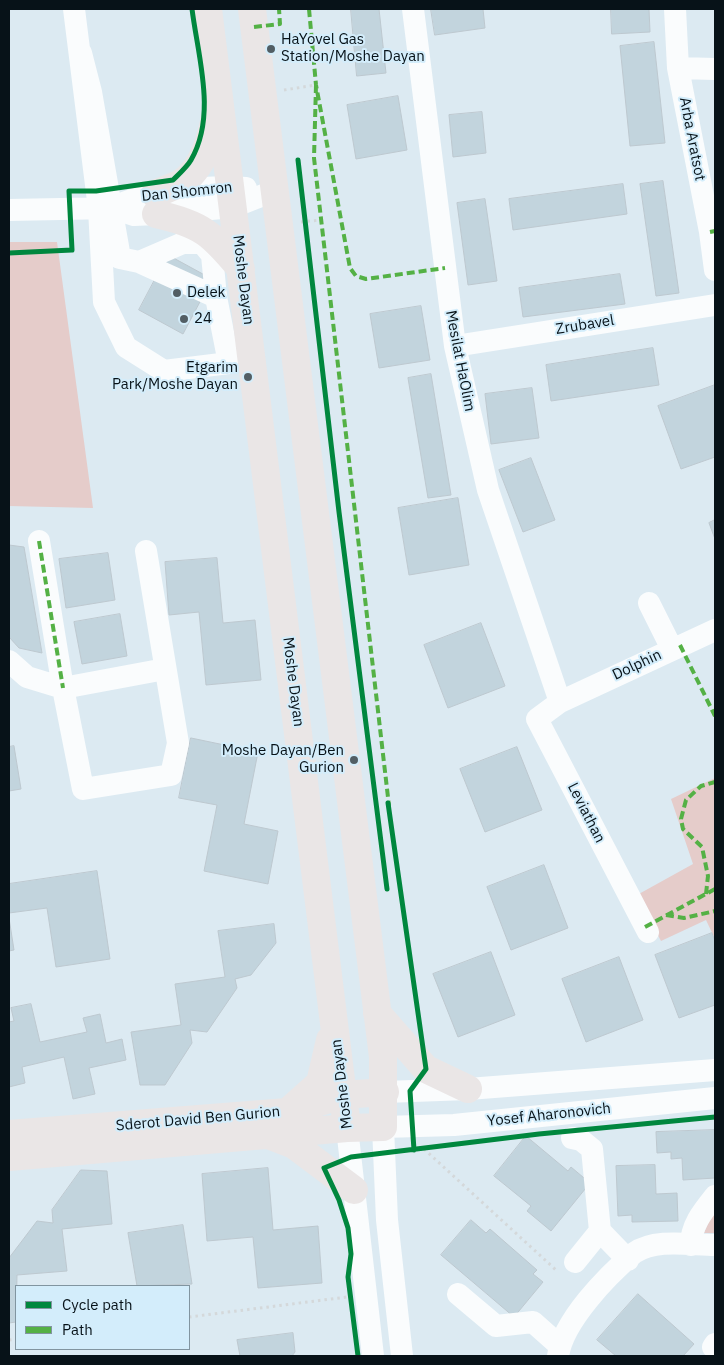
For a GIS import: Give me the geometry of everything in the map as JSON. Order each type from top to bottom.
[{"type":"main road","name":"Moshe Dayan","points":[[208,9],[335,1019],[347,1128]]},
{"type":"main road","points":[[252,9],[377,1013],[385,1092],[383,1127]]},
{"type":"main road","points":[[218,100],[211,136],[201,162],[182,182],[156,204],[207,231],[219,242],[241,269]]},
{"type":"main road","points":[[377,1013],[426,1069],[468,1089]]},
{"type":"main road","points":[[287,1112],[320,1083],[335,1019]]},
{"type":"main road","name":"Sderot David Ben Gurion","points":[[9,1134],[287,1112],[342,1095],[385,1092]]},
{"type":"main road","name":"Sderot David Ben Gurion","points":[[9,1157],[267,1134],[383,1127]]},
{"type":"main road","points":[[267,1134],[294,1145],[354,1190]]},
{"type":"street","points":[[74,9],[81,53],[83,93],[106,209],[120,258],[139,262],[216,297]]},
{"type":"street","name":"Mesilat HaOlim","points":[[413,9],[455,346],[488,490],[560,702]]},
{"type":"street","name":"Arba Aratsot","points":[[674,9],[678,68],[710,232],[715,270]]},
{"type":"street","points":[[678,68],[715,69]]},
{"type":"street","name":"Dan Shomron","points":[[9,210],[106,209],[134,215],[156,204],[232,197],[276,190]]},
{"type":"street","points":[[106,209],[104,302],[126,346],[164,371],[229,363],[216,297],[212,255],[202,243],[183,243],[139,262]]},
{"type":"street","name":"Zrubavel","points":[[455,346],[715,305]]},
{"type":"street","points":[[39,541],[63,688],[83,789],[171,775],[178,743],[146,551]]},
{"type":"street","points":[[649,603],[672,649]]},
{"type":"street","name":"Dolphin","points":[[560,702],[715,630]]},
{"type":"street","points":[[9,661],[26,677],[63,688],[165,669]]},
{"type":"street","name":"Leviathan","points":[[560,702],[537,719],[648,932]]},
{"type":"street","name":"Yosef Aharonovich","points":[[385,1092],[468,1089],[715,1070]]},
{"type":"street","name":"Yosef Aharonovich","points":[[383,1127],[454,1125],[715,1098]]},
{"type":"street","points":[[383,1127],[387,1220],[402,1356]]},
{"type":"street","name":"Moshe Dayan","points":[[347,1128],[373,1356]]},
{"type":"street","points":[[572,1138],[581,1140],[592,1149],[600,1231],[628,1260]]},
{"type":"street","points":[[691,1245],[691,1233],[696,1222],[715,1196]]},
{"type":"street","points":[[568,1268],[600,1231]]},
{"type":"street","points":[[458,1294],[496,1326],[533,1322],[559,1351],[567,1328],[578,1312],[641,1249],[653,1245],[715,1246]]},
{"type":"path","points":[[263,92],[316,85]]},
{"type":"path","points":[[304,213],[306,232]]},
{"type":"path","points":[[421,1150],[433,1148]]},
{"type":"path","points":[[421,1150],[568,1268]]},
{"type":"path","points":[[349,1286],[351,1305]]},
{"type":"path","points":[[190,1317],[350,1296]]},
{"type":"shaded area","points":[[9,242],[57,242],[93,508],[9,506]]},
{"type":"shaded area","points":[[715,778],[715,939],[706,920],[661,941],[637,895],[693,864],[671,799]]},
{"type":"shaded area","points":[[715,1208],[715,1233],[704,1233]]},
{"type":"building","points":[[351,9],[379,9],[386,73],[357,76]]},
{"type":"building","points":[[431,9],[483,9],[485,28],[435,35]]},
{"type":"building","points":[[611,9],[649,9],[650,32],[612,34]]},
{"type":"building","points":[[654,42],[665,143],[630,146],[620,46]]},
{"type":"building","points":[[398,96],[407,150],[356,159],[347,105]]},
{"type":"building","points":[[482,112],[486,153],[453,157],[449,115]]},
{"type":"building","points":[[663,181],[679,293],[656,296],[640,184]]},
{"type":"building","points":[[623,184],[627,214],[513,230],[509,199]]},
{"type":"building","points":[[485,199],[497,281],[468,285],[457,203]]},
{"type":"building","points":[[168,255],[212,279],[183,334],[139,310]]},
{"type":"building","points":[[620,274],[625,304],[523,317],[519,288]]},
{"type":"building","points":[[421,306],[430,360],[379,368],[370,314]]},
{"type":"building","points":[[653,348],[659,385],[551,401],[546,365]]},
{"type":"building","points":[[431,374],[451,495],[428,498],[408,378]]},
{"type":"building","points":[[715,385],[715,457],[681,469],[658,406]]},
{"type":"building","points":[[532,388],[539,438],[491,444],[485,394]]},
{"type":"building","points":[[531,458],[555,520],[523,532],[499,470]]},
{"type":"building","points":[[458,498],[469,565],[409,575],[398,508]]},
{"type":"building","points":[[715,520],[715,539],[709,523]]},
{"type":"building","points":[[9,545],[24,547],[42,653],[19,648],[9,637]]},
{"type":"building","points":[[108,553],[115,600],[66,608],[59,559]]},
{"type":"building","points":[[217,558],[223,623],[255,620],[261,680],[206,685],[199,612],[169,615],[165,562]]},
{"type":"building","points":[[120,614],[127,656],[82,664],[74,622]]},
{"type":"building","points":[[481,623],[505,686],[448,708],[424,645]]},
{"type":"building","points":[[191,738],[258,752],[244,824],[278,831],[268,884],[204,871],[217,805],[179,798]]},
{"type":"building","points":[[14,746],[21,789],[9,791],[9,747]]},
{"type":"building","points":[[517,747],[542,810],[485,832],[460,769]]},
{"type":"building","points":[[544,865],[568,928],[511,950],[487,887]]},
{"type":"building","points":[[97,871],[110,959],[56,967],[47,908],[9,913],[9,884]]},
{"type":"building","points":[[9,918],[14,950],[9,951]]},
{"type":"building","points":[[274,924],[276,943],[251,975],[235,979],[237,988],[207,1032],[190,1030],[192,1043],[165,1085],[140,1085],[131,1032],[181,1025],[175,984],[225,977],[218,931]]},
{"type":"building","points":[[712,933],[715,941],[715,1005],[679,1018],[655,955]]},
{"type":"building","points":[[491,952],[515,1015],[458,1037],[433,974]]},
{"type":"building","points":[[619,957],[643,1020],[586,1042],[562,979]]},
{"type":"building","points":[[31,1004],[40,1042],[87,1032],[83,1018],[100,1014],[106,1043],[122,1039],[126,1060],[89,1068],[95,1094],[73,1099],[64,1057],[22,1067],[25,1083],[9,1087],[9,1022],[14,1021],[11,1008]]},
{"type":"building","points":[[715,1130],[715,1178],[683,1180],[682,1158],[671,1159],[671,1152],[657,1153],[656,1132]]},
{"type":"building","points":[[526,1136],[568,1171],[571,1167],[590,1183],[551,1231],[527,1211],[531,1206],[494,1176]]},
{"type":"building","points":[[655,1165],[656,1194],[677,1193],[678,1221],[632,1222],[632,1215],[618,1216],[616,1166]]},
{"type":"building","points":[[268,1168],[273,1230],[318,1226],[322,1283],[258,1288],[253,1237],[207,1241],[202,1174]]},
{"type":"building","points":[[81,1170],[107,1171],[112,1224],[62,1229],[67,1271],[17,1275],[17,1285],[15,1285],[15,1322],[9,1323],[9,1258],[37,1221],[53,1223],[52,1210]]},
{"type":"building","points":[[471,1220],[486,1233],[490,1229],[537,1270],[533,1274],[543,1282],[514,1317],[441,1255]]},
{"type":"building","points":[[183,1225],[192,1284],[137,1285],[128,1233]]},
{"type":"building","points":[[638,1294],[694,1344],[683,1356],[616,1356],[597,1340]]},
{"type":"building","points":[[293,1333],[295,1352],[292,1356],[240,1356],[237,1340]]},
{"type":"marked path","points":[[254,27],[280,24],[279,9]]},
{"type":"marked path","points":[[309,9],[316,85],[350,268],[356,276],[366,279],[445,268]]},
{"type":"marked path","points":[[316,85],[314,158],[389,806]]},
{"type":"marked path","points":[[710,232],[715,231]]},
{"type":"marked path","points":[[39,541],[63,688]]},
{"type":"marked path","points":[[680,645],[715,716]]},
{"type":"marked path","points":[[706,894],[708,876],[702,847],[683,829],[681,819],[686,800],[701,786],[715,782]]},
{"type":"marked path","points":[[645,927],[715,889]]},
{"type":"marked path","points":[[666,915],[684,918],[715,911]]},
{"type":"cycle path","points":[[9,253],[72,250],[69,191],[96,191],[173,180],[189,163],[199,143],[204,105],[201,66],[192,9]]},
{"type":"cycle path","points":[[298,160],[339,512],[387,889]]},
{"type":"cycle path","points":[[388,803],[426,1069],[410,1091],[414,1150]]},
{"type":"cycle path","points":[[358,1356],[348,1277],[351,1254],[348,1228],[339,1200],[324,1168],[351,1157],[539,1134],[715,1117]]},
{"type":"place","name":"HaYovel Gas Station/Moshe Dayan","points":[[271,49]]},
{"type":"place","name":"Delek","points":[[177,293]]},
{"type":"place","name":"24","points":[[184,319]]},
{"type":"place","name":"Etgarim Park/Moshe Dayan","points":[[248,377]]},
{"type":"place","name":"Moshe Dayan/Ben Gurion","points":[[354,760]]}]
